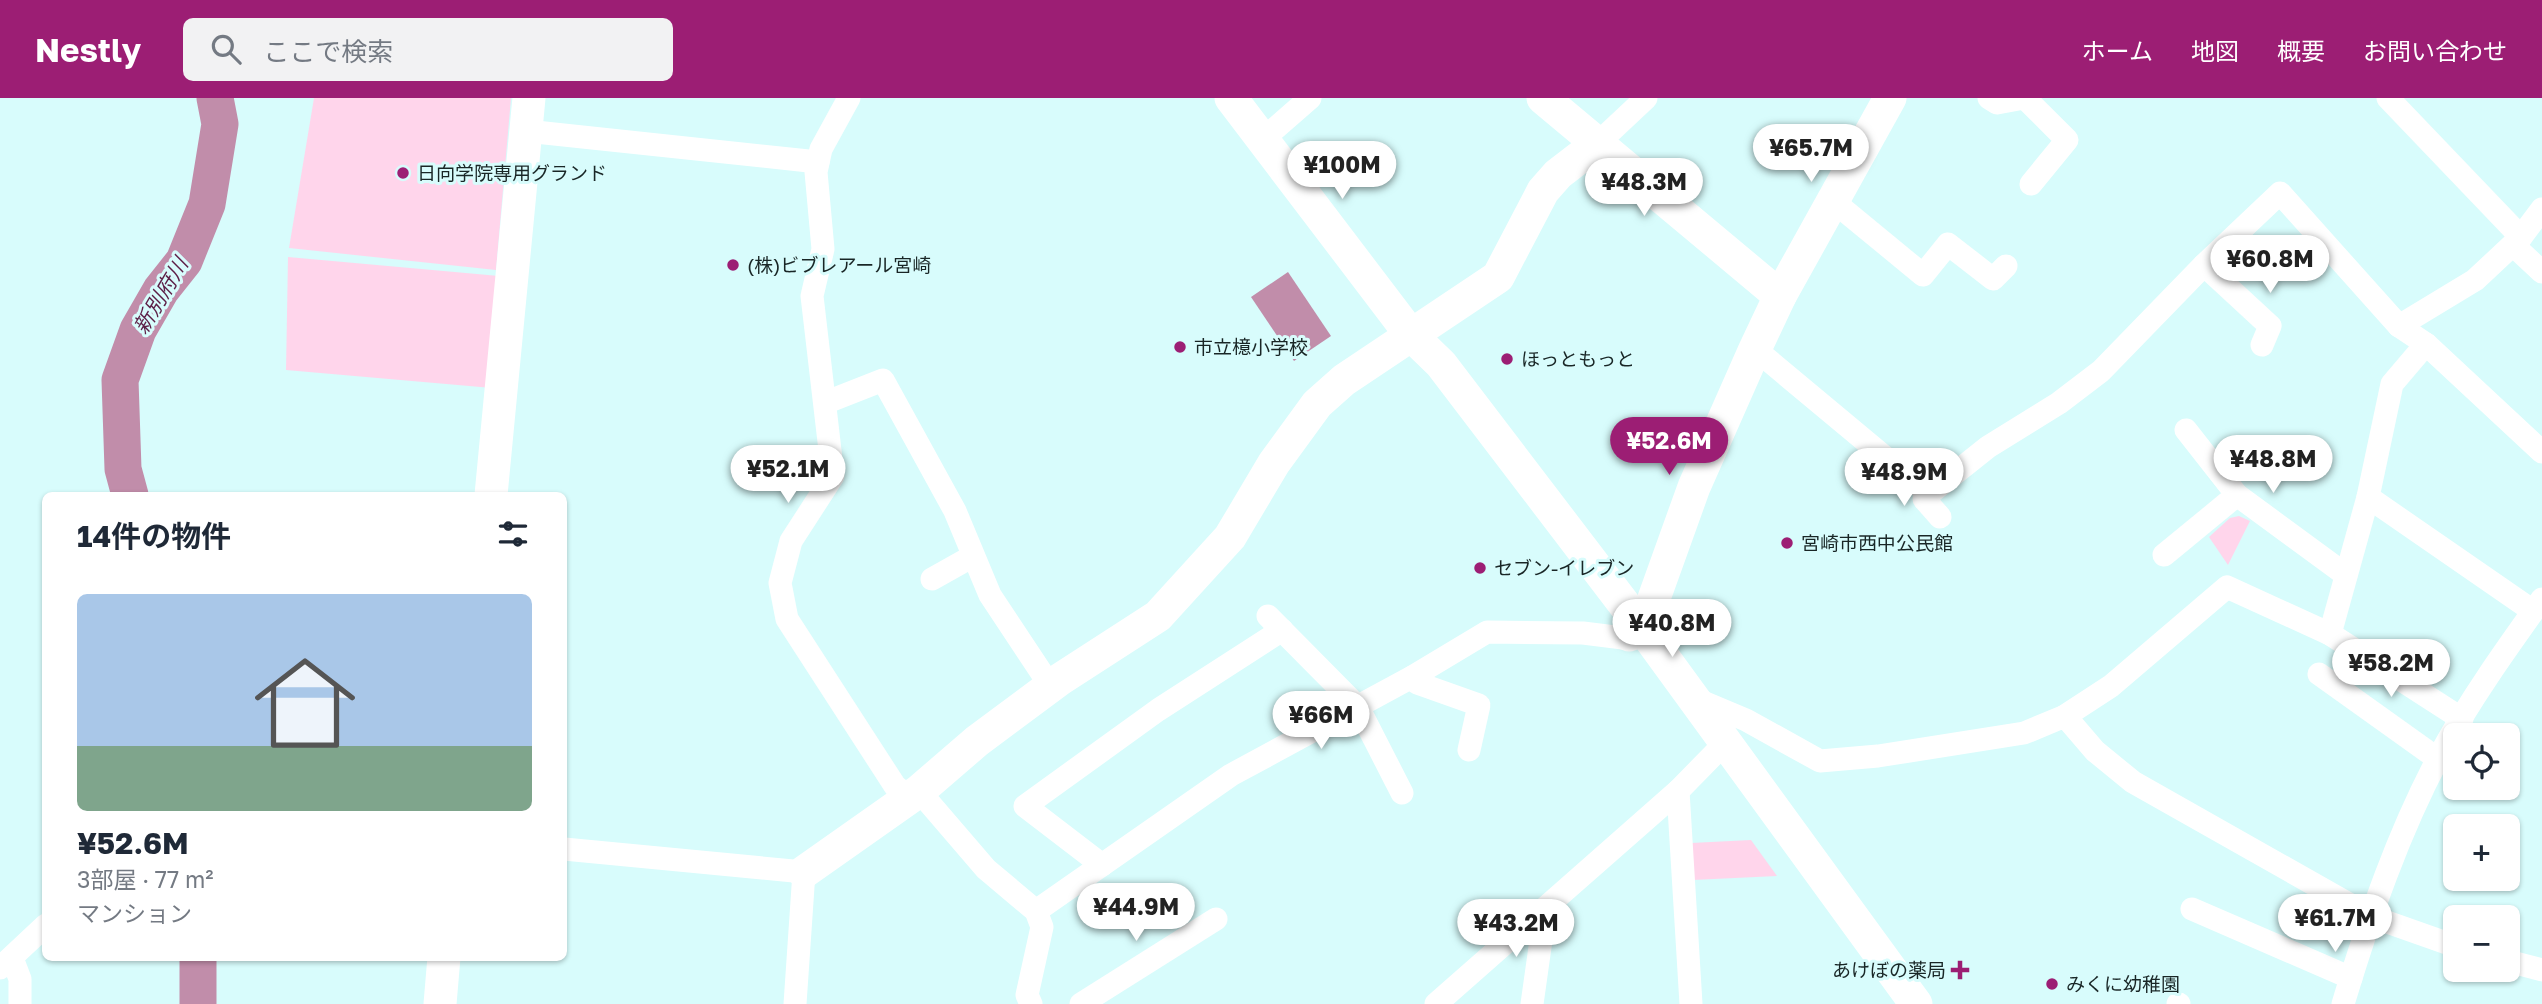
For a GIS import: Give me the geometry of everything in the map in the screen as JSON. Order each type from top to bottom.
[{"type":"street","points":[[491,492],[529,98]]},
{"type":"street","points":[[849,98],[821,149],[816,172],[822,248],[813,296],[827,402],[833,476],[791,541],[780,583],[786,619],[895,786],[914,794],[986,869],[1036,911],[1042,927],[1027,995],[1031,1004]]},
{"type":"street","points":[[1231,98],[1411,335],[1429,369],[1633,633],[1896,1004]]},
{"type":"street","points":[[1262,140],[1310,98]]},
{"type":"street","points":[[1544,98],[1780,296]]},
{"type":"street","points":[[567,849],[804,872],[914,794],[977,741],[1051,687],[1158,617],[1230,537],[1274,463],[1317,404],[1344,380],[1497,277],[1544,191],[1558,174],[1597,144],[1646,98]]},
{"type":"street","points":[[1633,633],[1694,487],[1780,296],[1890,98]]},
{"type":"street","points":[[1989,98],[1997,103],[2024,98],[2067,140],[2031,184]]},
{"type":"street","points":[[2388,98],[2542,272]]},
{"type":"street","points":[[526,131],[818,162]]},
{"type":"street","points":[[1940,517],[1924,499],[1928,494],[1988,447],[2059,403],[2101,371],[2204,265],[2280,193],[2399,326],[2426,344],[2542,452]]},
{"type":"street","points":[[1833,201],[1923,275],[1948,244],[1993,279],[2006,266]]},
{"type":"street","points":[[2399,326],[2475,280],[2517,241],[2542,209]]},
{"type":"street","points":[[2204,265],[2270,326],[2262,345]]},
{"type":"street","points":[[2330,634],[2368,497],[2392,384],[2426,344]]},
{"type":"street","points":[[1755,349],[1928,494]]},
{"type":"street","points":[[827,402],[883,380],[955,511],[990,595],[1051,687]]},
{"type":"street","points":[[2186,430],[2237,495],[2346,575]]},
{"type":"street","points":[[2164,555],[2237,495]]},
{"type":"street","points":[[2343,1004],[2370,916],[2438,760],[2538,605],[2368,497]]},
{"type":"street","points":[[932,579],[973,556]]},
{"type":"street","points":[[1692,698],[1746,720],[1821,761],[1878,756],[2024,733],[2065,716],[2111,686],[2227,587],[2330,634],[2462,719]]},
{"type":"street","points":[[1102,865],[1026,806],[1275,623],[1358,706],[1402,793]]},
{"type":"street","points":[[1036,911],[1231,775],[1412,677],[1487,632],[1633,633],[1692,698],[1718,750],[1916,1004]]},
{"type":"street","points":[[2319,674],[2438,760]]},
{"type":"street","points":[[1412,677],[1417,683],[1479,705],[1469,750]]},
{"type":"street","points":[[2065,716],[2095,751],[2133,782],[2370,916],[2443,942]]},
{"type":"street","points":[[1436,1004],[1678,790],[1718,750]]},
{"type":"street","points":[[1678,790],[1691,1004]]},
{"type":"street","points":[[795,1004],[804,872]]},
{"type":"street","points":[[2192,909],[2351,978]]},
{"type":"street","points":[[1532,1004],[1541,940],[1538,914]]},
{"type":"street","points":[[1081,1004],[1216,919]]},
{"type":"street","points":[[20,1004],[20,979],[6,963],[42,929]]},
{"type":"street","points":[[440,1004],[444,961]]},
{"type":"street","points":[[2520,964],[2542,970]]},
{"type":"shaded area","name":"日向学院専用グランド","points":[[314,98],[511,98],[496,270],[289,248]]},
{"type":"shaded area","points":[[288,257],[499,276],[492,388],[286,370]]},
{"type":"shaded area","points":[[1288,272],[1331,336],[1294,361],[1251,297]]},
{"type":"shaded area","points":[[2239,516],[2250,521],[2228,565],[2209,537],[2230,518]]},
{"type":"shaded area","points":[[1751,840],[1777,876],[1693,880],[1691,843]]},
{"type":"waterway","name":"新別府川","points":[[129,492],[123,469],[120,380],[138,330],[161,290],[184,261],[207,204],[220,124],[215,98]]},
{"type":"waterway","name":"新別府川","points":[[198,961],[198,1004]]},
{"type":"place","name":"日向学院専用グランド","points":[[403,173]]},
{"type":"place","name":"(株)ビブレアール宮崎","points":[[733,265]]},
{"type":"place","name":"市立檍小学校","points":[[1180,347]]},
{"type":"place","name":"ほっともっと","points":[[1507,359]]},
{"type":"place","name":"宮崎市西中公民館","points":[[1787,543]]},
{"type":"place","name":"セブン-イレブン","points":[[1480,568]]},
{"type":"place","name":"あけぼの薬局","points":[[1960,970]]},
{"type":"place","name":"みくに幼稚園","points":[[2052,984]]}]
